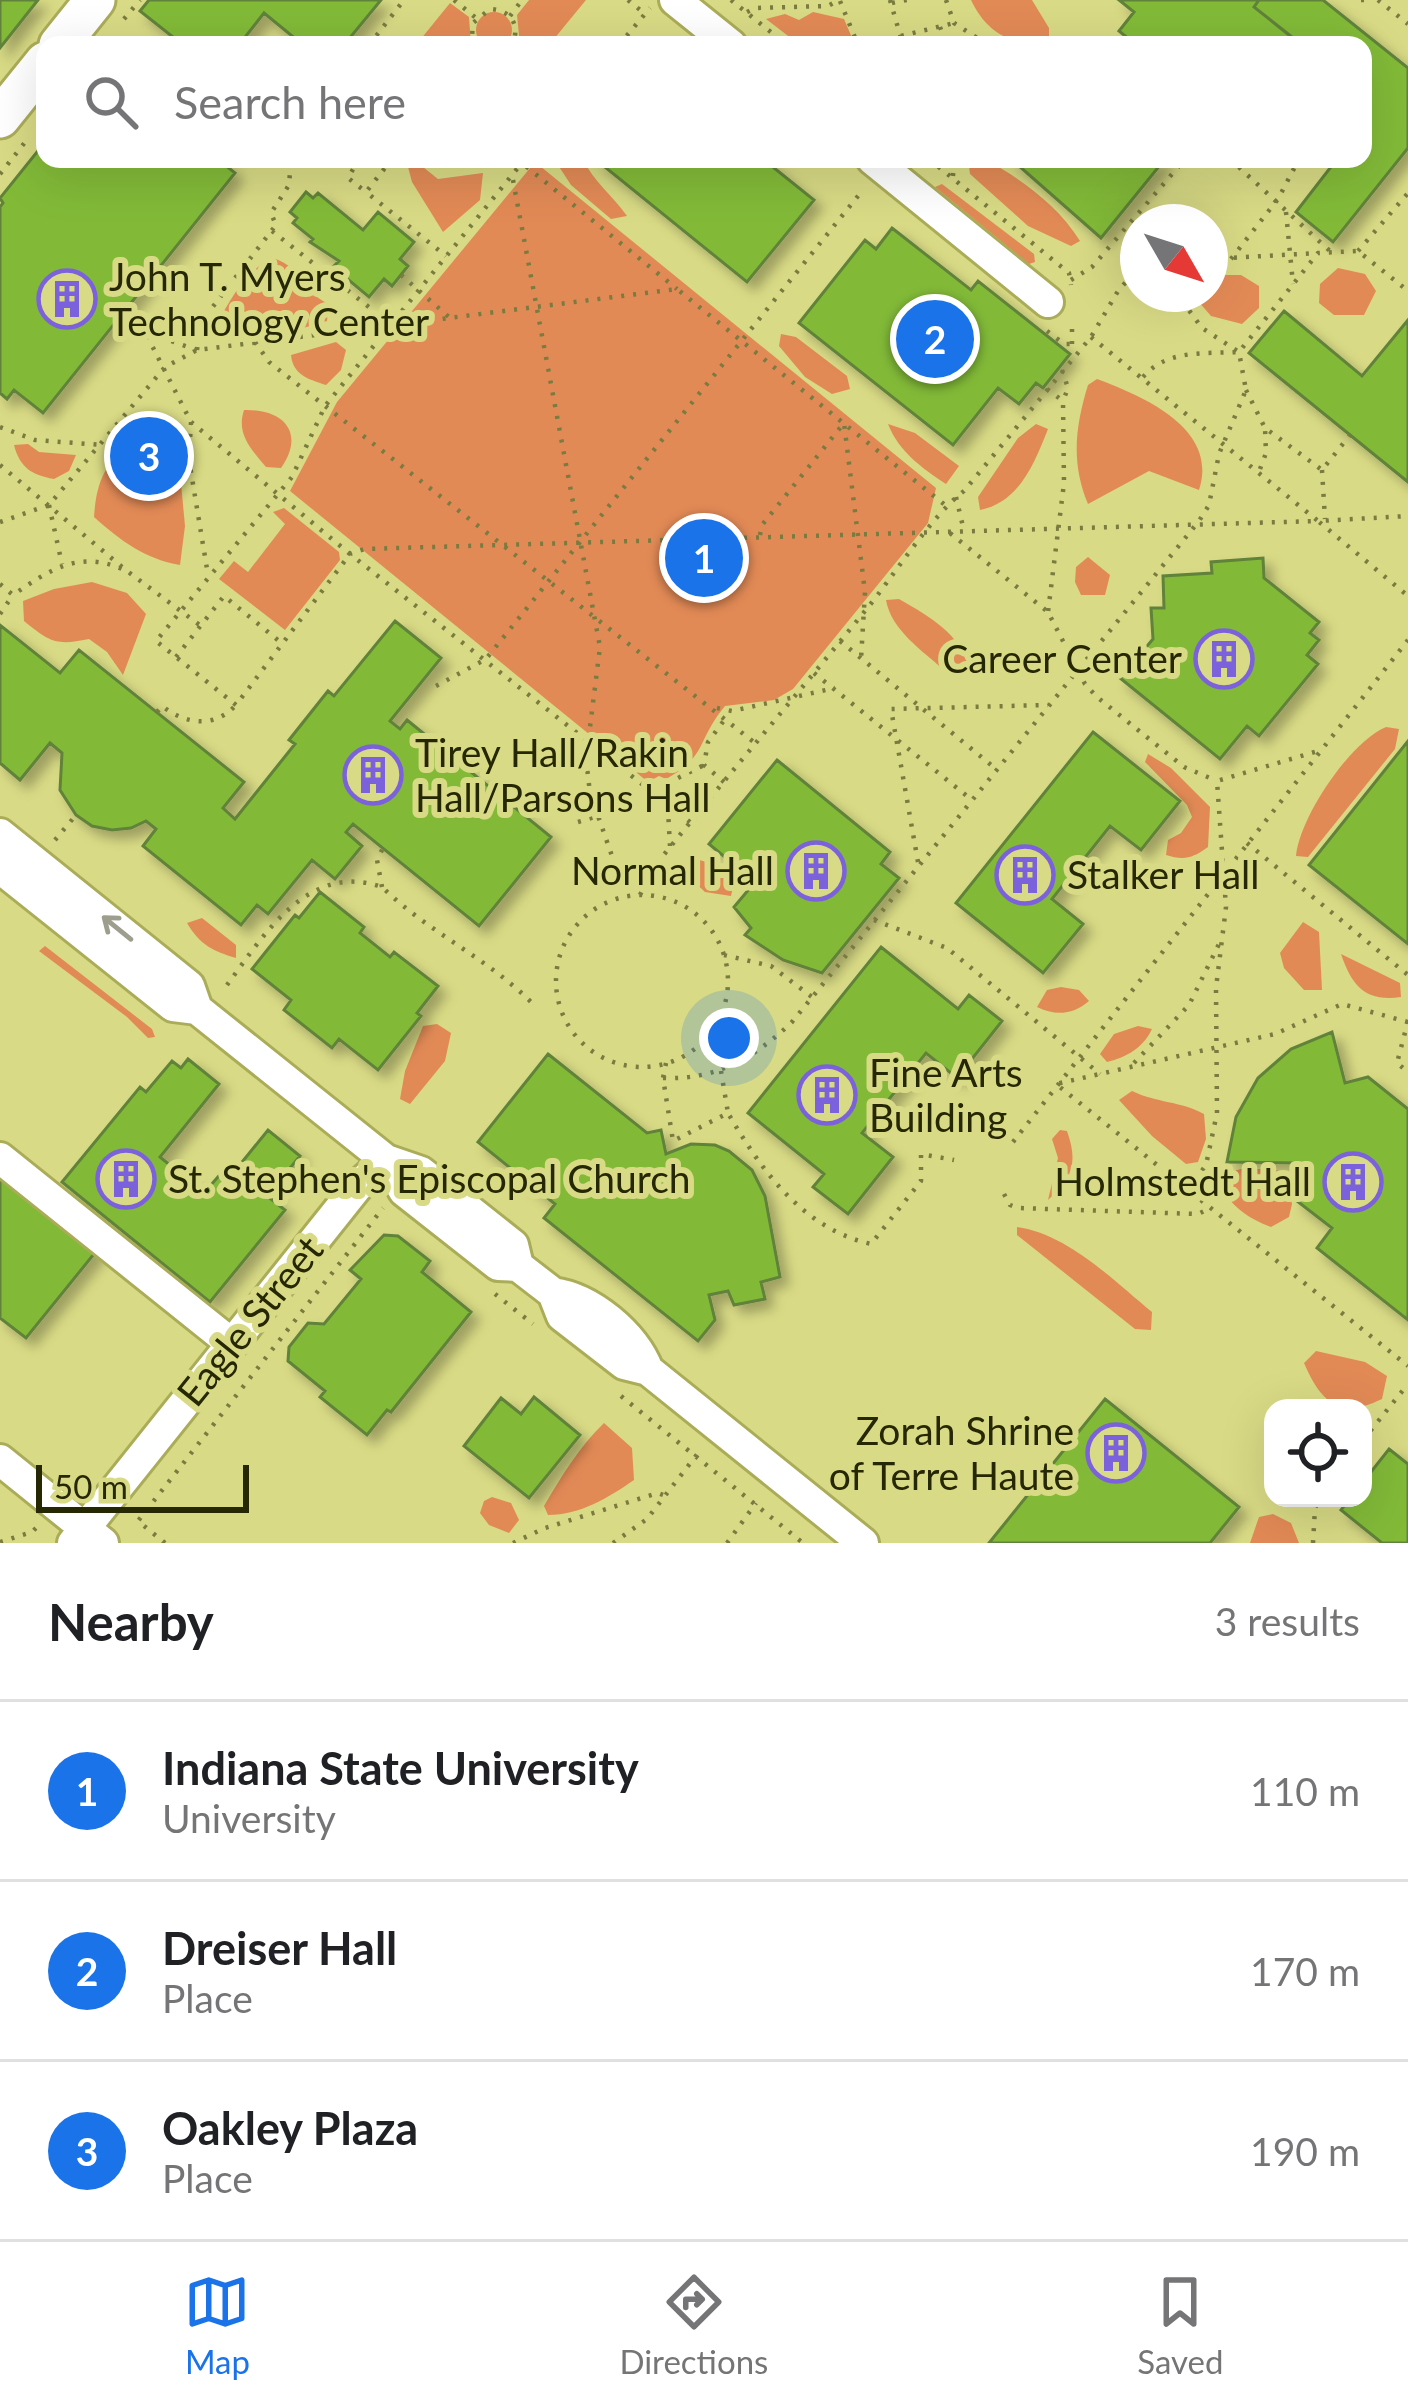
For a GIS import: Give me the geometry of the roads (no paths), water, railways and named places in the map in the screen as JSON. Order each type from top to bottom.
[{"type":"main road","points":[[65,36],[95,0]]},
{"type":"main road","points":[[15,127],[36,82]]},
{"type":"street","points":[[675,0],[720,36]]},
{"type":"street","points":[[862,171],[1063,285]]},
{"type":"street","points":[[4,858],[189,986],[197,1009],[386,1160],[404,1191],[498,1265],[518,1266],[553,1293],[562,1316],[624,1364],[648,1370],[863,1543]]},
{"type":"street","points":[[0,1158],[232,1344]]},
{"type":"street","name":"Eagle Street","points":[[87,1538],[232,1344],[357,1187],[386,1160]]},
{"type":"street","points":[[0,1460],[87,1538]]},
{"type":"place","name":"John T. Myers Technology Center","points":[[67,299]]},
{"type":"place","name":"Dreiser Hall","points":[[935,339]]},
{"type":"place","name":"Oakley Plaza","points":[[149,456]]},
{"type":"place","name":"Indiana State University","points":[[704,558]]},
{"type":"place","name":"Career Center","points":[[1224,659]]},
{"type":"place","name":"Tirey Hall/Rakin Hall/Parsons Hall","points":[[373,775]]},
{"type":"place","name":"Normal Hall","points":[[816,871]]},
{"type":"place","name":"Stalker Hall","points":[[1025,875]]},
{"type":"place","name":"Fine Arts Building","points":[[827,1095]]},
{"type":"place","name":"St. Stephen's Episcopal Church","points":[[126,1179]]},
{"type":"place","name":"Holmstedt Hall","points":[[1353,1182]]},
{"type":"place","name":"Zorah Shrine of Terre Haute","points":[[1116,1453]]}]
